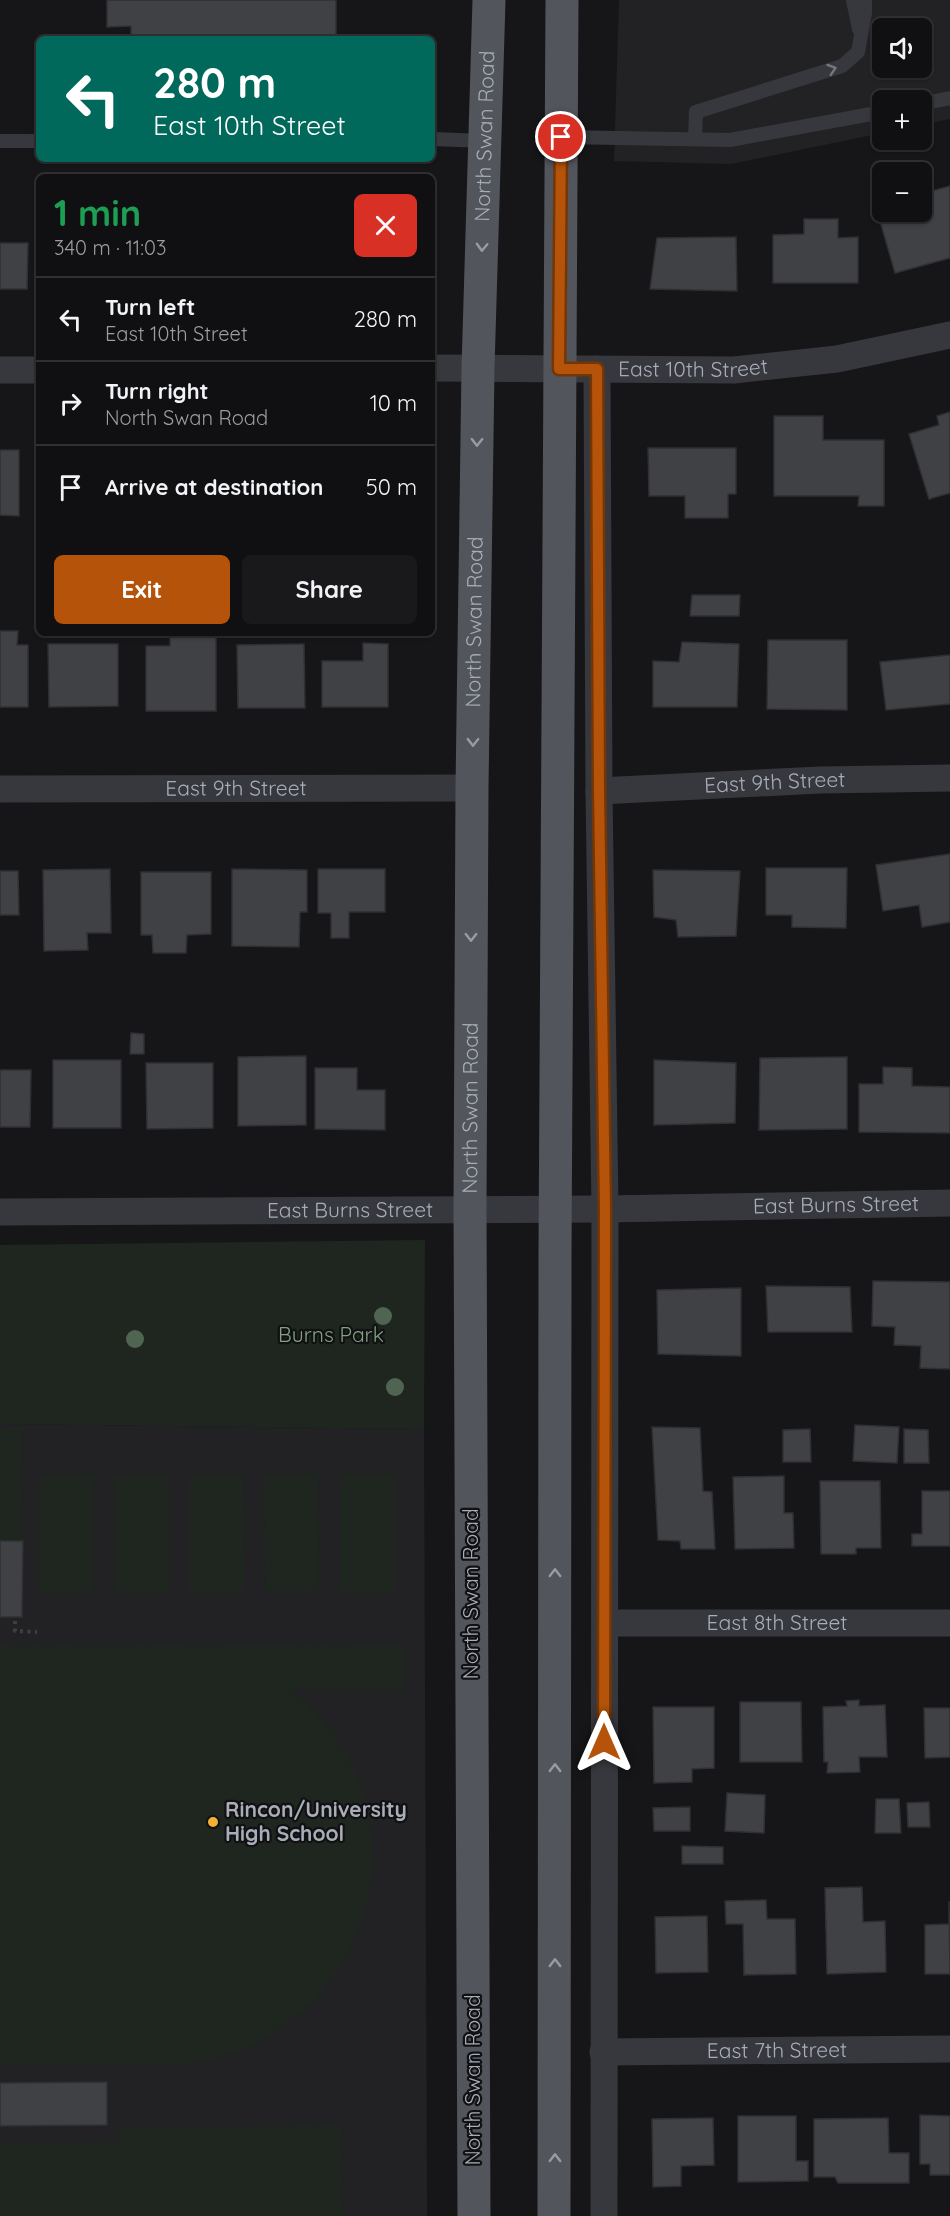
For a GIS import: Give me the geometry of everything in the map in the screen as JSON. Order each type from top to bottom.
[{"type":"main road","name":"North Swan Road","points":[[474,2216],[470,1209],[472,788],[478,368],[489,0]]},
{"type":"main road","points":[[555,2216],[555,1208],[562,0]]},
{"type":"street","name":"East 10th Street","points":[[435,368],[734,370],[837,359],[950,335]]},
{"type":"street","points":[[597,369],[599,790],[605,1209],[604,2216]]},
{"type":"street","points":[[0,370],[36,370]]},
{"type":"street","name":"East 9th Street","points":[[599,790],[820,780],[950,778]]},
{"type":"street","name":"East 9th Street","points":[[0,789],[472,788]]},
{"type":"street","name":"East Burns Street","points":[[0,1212],[605,1209],[950,1203]]},
{"type":"street","name":"East 8th Street","points":[[605,1623],[950,1623]]},
{"type":"street","name":"East 7th Street","points":[[603,2052],[950,2049]]},
{"type":"lane","points":[[853,0],[861,37]]},
{"type":"lane","points":[[695,139],[696,112],[842,66],[858,52],[865,0]]},
{"type":"lane","points":[[932,102],[950,98]]},
{"type":"lane","points":[[561,137],[730,140],[872,114]]},
{"type":"lane","points":[[435,139],[486,141]]},
{"type":"lane","points":[[0,141],[36,141]]},
{"type":"path","points":[[15,1621],[15,1631],[37,1632]]},
{"type":"shaded area","points":[[619,0],[950,0],[950,119],[932,123],[932,90],[872,90],[872,135],[731,164],[614,161]]},
{"type":"shaded area","name":"Rincon/University High School","points":[[0,1424],[424,1429],[427,2216],[0,2216]]},
{"type":"green space","name":"Burns Park","points":[[425,1240],[424,1429],[0,1424],[0,1245]]},
{"type":"green space","points":[[0,1428],[22,1428],[23,1541],[0,1541]]},
{"type":"green space","points":[[94,1474],[94,1592],[40,1592],[39,1476]]},
{"type":"green space","points":[[318,1474],[319,1591],[265,1591],[264,1475]]},
{"type":"green space","points":[[340,1474],[394,1475],[394,1592],[340,1592]]},
{"type":"green space","points":[[114,1475],[168,1475],[168,1592],[114,1592]]},
{"type":"green space","points":[[190,1475],[243,1475],[244,1592],[190,1592]]},
{"type":"green space","points":[[405,1645],[405,1688],[292,1689],[331,1730],[349,1759],[364,1798],[372,1838],[371,1877],[363,1916],[348,1952],[326,1986],[298,2015],[264,2039],[245,2049],[214,2059],[182,2065],[0,2065],[0,1646]]},
{"type":"green space","points":[[342,2125],[343,2216],[0,2216],[0,2143],[120,2142],[120,2128]]},
{"type":"building","points":[[107,0],[336,0],[336,36],[131,36],[131,26],[107,27]]},
{"type":"building","points":[[950,186],[950,258],[895,273],[880,222],[932,222],[932,191]]},
{"type":"building","points":[[804,219],[838,219],[838,238],[858,237],[858,283],[773,283],[773,235],[804,234]]},
{"type":"building","points":[[736,237],[737,291],[650,289],[657,238]]},
{"type":"building","points":[[0,243],[28,243],[27,289],[0,289]]},
{"type":"building","points":[[950,412],[950,493],[929,499],[909,434],[939,425],[937,416]]},
{"type":"building","points":[[774,416],[823,416],[823,440],[884,440],[884,506],[858,506],[859,496],[774,496]]},
{"type":"building","points":[[648,448],[736,448],[736,494],[728,494],[728,518],[685,518],[685,496],[649,496]]},
{"type":"building","points":[[0,450],[19,450],[19,516],[0,515]]},
{"type":"building","points":[[692,595],[740,595],[739,616],[690,616]]},
{"type":"building","points":[[0,631],[18,631],[17,645],[28,645],[28,707],[0,707]]},
{"type":"building","points":[[170,636],[216,636],[216,711],[146,711],[146,646],[170,646]]},
{"type":"building","points":[[768,640],[847,640],[847,710],[767,709]]},
{"type":"building","points":[[682,642],[739,644],[737,707],[653,707],[653,661],[679,662]]},
{"type":"building","points":[[363,643],[388,644],[388,707],[322,707],[322,661],[363,661]]},
{"type":"building","points":[[48,644],[118,644],[118,706],[49,707]]},
{"type":"building","points":[[304,644],[305,708],[238,708],[237,645]]},
{"type":"building","points":[[950,655],[950,704],[886,710],[880,662]]},
{"type":"building","points":[[950,854],[950,922],[922,927],[919,905],[883,911],[876,865]]},
{"type":"building","points":[[766,868],[847,868],[846,928],[792,927],[792,915],[766,915]]},
{"type":"building","points":[[110,869],[111,933],[87,933],[88,950],[44,951],[43,870]]},
{"type":"building","points":[[232,869],[307,870],[307,912],[300,912],[299,947],[232,946]]},
{"type":"building","points":[[318,869],[385,869],[385,912],[349,912],[349,938],[331,938],[331,913],[318,913]]},
{"type":"building","points":[[653,870],[740,871],[736,936],[678,937],[676,920],[654,917]]},
{"type":"building","points":[[0,871],[18,871],[19,915],[0,915]]},
{"type":"building","points":[[141,872],[211,872],[211,934],[187,935],[186,953],[153,953],[152,935],[141,935]]},
{"type":"building","points":[[131,1033],[144,1034],[144,1054],[130,1054]]},
{"type":"building","points":[[306,1056],[306,1125],[238,1126],[238,1057]]},
{"type":"building","points":[[847,1057],[847,1129],[759,1130],[760,1058]]},
{"type":"building","points":[[53,1060],[121,1060],[121,1128],[53,1128]]},
{"type":"building","points":[[654,1060],[736,1063],[735,1123],[654,1125]]},
{"type":"building","points":[[146,1063],[213,1063],[213,1128],[147,1129]]},
{"type":"building","points":[[883,1067],[912,1068],[912,1086],[950,1087],[950,1133],[859,1132],[859,1084],[883,1084]]},
{"type":"building","points":[[315,1068],[357,1068],[357,1090],[385,1090],[385,1130],[315,1129]]},
{"type":"building","points":[[0,1070],[31,1070],[30,1127],[0,1127]]},
{"type":"building","points":[[873,1281],[950,1282],[950,1369],[920,1368],[921,1346],[894,1345],[895,1327],[872,1326]]},
{"type":"building","points":[[766,1286],[850,1287],[852,1332],[768,1332]]},
{"type":"building","points":[[741,1288],[741,1356],[658,1354],[657,1290]]},
{"type":"building","points":[[855,1425],[899,1427],[897,1463],[853,1461]]},
{"type":"building","points":[[652,1427],[700,1428],[703,1491],[712,1492],[715,1549],[681,1549],[680,1541],[658,1540]]},
{"type":"building","points":[[810,1429],[811,1462],[783,1462],[783,1430]]},
{"type":"building","points":[[904,1429],[928,1430],[929,1463],[904,1463]]},
{"type":"building","points":[[784,1476],[784,1513],[793,1513],[794,1548],[735,1549],[733,1477]]},
{"type":"building","points":[[820,1481],[880,1481],[881,1548],[856,1548],[856,1554],[821,1554]]},
{"type":"building","points":[[922,1491],[950,1491],[950,1546],[912,1546],[912,1534],[922,1534]]},
{"type":"building","points":[[0,1541],[23,1541],[22,1617],[0,1617]]},
{"type":"building","points":[[859,1700],[859,1706],[885,1705],[887,1757],[859,1757],[860,1772],[827,1773],[828,1762],[824,1762],[823,1707],[847,1706],[846,1701]]},
{"type":"building","points":[[740,1702],[801,1702],[802,1762],[740,1762]]},
{"type":"building","points":[[653,1707],[714,1707],[714,1768],[692,1769],[692,1782],[654,1783]]},
{"type":"building","points":[[924,1708],[950,1708],[950,1757],[925,1758]]},
{"type":"building","points":[[727,1793],[765,1795],[764,1833],[725,1831]]},
{"type":"building","points":[[876,1799],[899,1799],[901,1833],[875,1833]]},
{"type":"building","points":[[929,1802],[930,1827],[908,1827],[907,1803]]},
{"type":"building","points":[[690,1807],[690,1831],[654,1831],[653,1808]]},
{"type":"building","points":[[682,1846],[723,1847],[723,1864],[682,1864]]},
{"type":"building","points":[[862,1887],[863,1922],[885,1921],[886,1972],[827,1974],[825,1888]]},
{"type":"building","points":[[766,1900],[767,1919],[795,1919],[796,1974],[744,1975],[743,1924],[726,1924],[725,1901]]},
{"type":"building","points":[[949,1901],[950,1974],[925,1974],[925,1925],[949,1924]]},
{"type":"building","points":[[707,1916],[708,1972],[656,1973],[655,1917]]},
{"type":"building","points":[[107,2082],[107,2125],[0,2126],[0,2083]]},
{"type":"building","points":[[920,2115],[950,2116],[950,2175],[930,2175],[930,2164],[920,2164]]},
{"type":"building","points":[[738,2116],[796,2116],[796,2161],[808,2161],[808,2181],[738,2182]]},
{"type":"building","points":[[713,2118],[714,2165],[681,2166],[681,2186],[653,2187],[652,2119]]},
{"type":"building","points":[[888,2118],[889,2153],[909,2153],[909,2183],[838,2183],[835,2177],[814,2177],[814,2119]]},
{"type":"place","name":"Rincon/University High School","points":[[213,1822]]},
{"type":"route","points":[[561,137],[559,369],[597,369],[599,790],[605,1209],[604,1742]]}]
